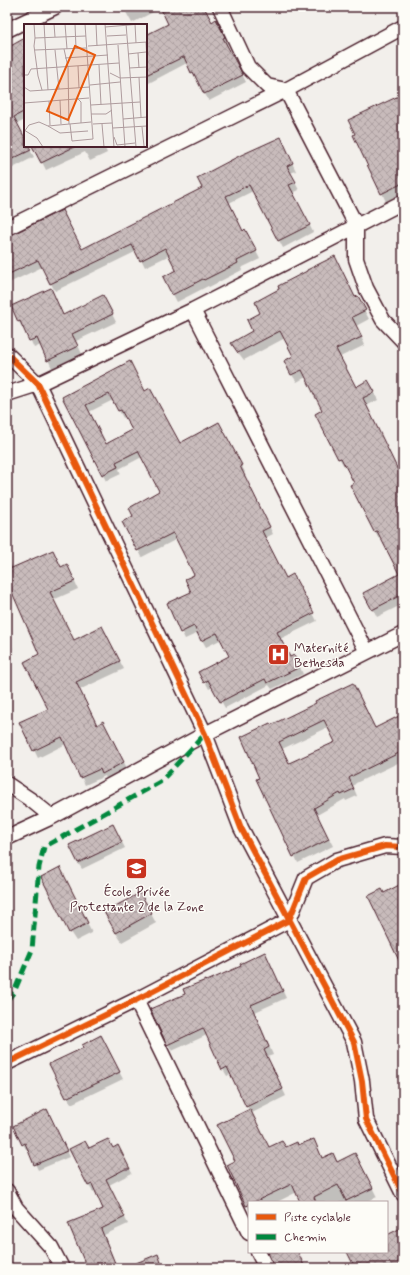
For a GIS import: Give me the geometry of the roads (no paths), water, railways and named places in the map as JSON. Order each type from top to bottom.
[{"type":"street","points":[[7,30],[33,11],[55,7]]},
{"type":"street","points":[[220,7],[248,67],[267,86],[286,90]]},
{"type":"street","points":[[7,228],[286,90],[403,27]]},
{"type":"street","points":[[286,90],[356,225],[356,259],[366,288],[383,320],[403,341]]},
{"type":"street","points":[[7,394],[38,384],[193,310],[403,202]]},
{"type":"street","points":[[193,310],[367,652]]},
{"type":"street","points":[[7,354],[38,384],[205,734],[241,828],[354,1042],[362,1081],[366,1119],[403,1194]]},
{"type":"street","points":[[7,838],[52,817],[205,734],[403,634]]},
{"type":"street","points":[[7,784],[31,800],[52,817]]},
{"type":"street","points":[[7,1062],[136,1000],[289,920],[306,878],[337,860],[386,846],[403,847]]},
{"type":"street","points":[[136,1000],[248,1231]]},
{"type":"street","points":[[7,1191],[16,1208],[51,1247],[62,1268]]},
{"type":"street","points":[[258,1253],[266,1268]]},
{"type":"place","name":"Maternité Bethesda","points":[[278,654]]},
{"type":"place","name":"École Privée Protestante 2 de la Zone","points":[[137,869]]}]
